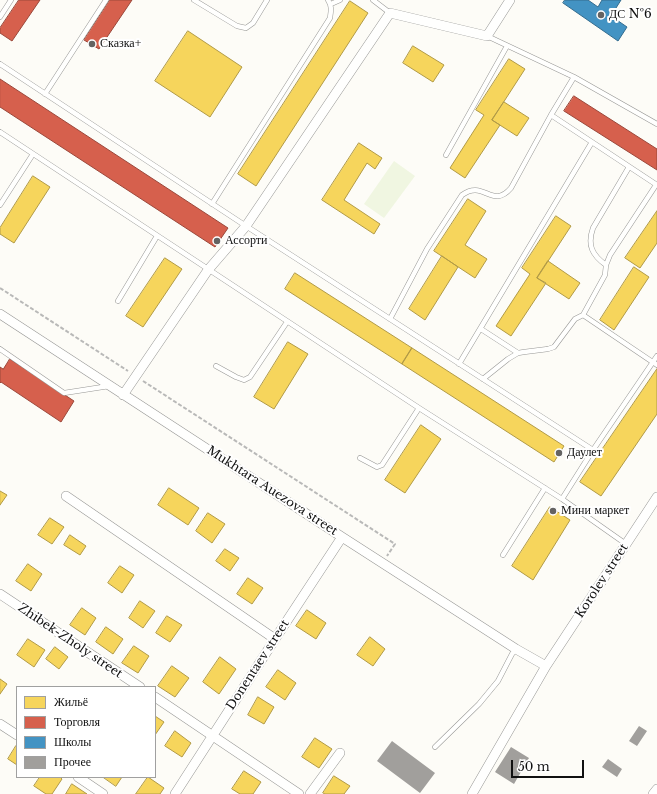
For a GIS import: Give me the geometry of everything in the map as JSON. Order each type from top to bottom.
[{"type":"street","points":[[123,395],[208,270],[246,226],[390,12],[487,36],[510,0]]},
{"type":"street","name":"Mukhtara Auezova street","points":[[0,314],[342,537],[516,649],[546,666]]},
{"type":"street","points":[[66,496],[274,638]]},
{"type":"street","name":"Korolev street","points":[[472,794],[546,666],[657,497]]},
{"type":"street","name":"Donentaev street","points":[[175,794],[274,638],[342,537]]},
{"type":"street","name":"Zhibek-Zholy street","points":[[0,594],[138,686]]},
{"type":"street","points":[[156,698],[299,794]]},
{"type":"street","points":[[0,724],[16,734]]},
{"type":"street","points":[[310,794],[340,753]]},
{"type":"street","points":[[79,778],[103,794]]},
{"type":"street","points":[[653,794],[657,789]]},
{"type":"lane","points":[[0,17],[11,0]]},
{"type":"lane","points":[[44,94],[106,0]]},
{"type":"lane","points":[[194,0],[237,26],[246,28],[253,23],[268,0]]},
{"type":"lane","points":[[212,204],[330,18],[332,11],[329,2],[340,0]]},
{"type":"lane","points":[[374,0],[390,12]]},
{"type":"lane","points":[[487,36],[574,77],[657,124]]},
{"type":"lane","points":[[446,155],[507,46]]},
{"type":"lane","points":[[0,64],[212,204],[593,450]]},
{"type":"lane","points":[[390,319],[427,249],[462,195],[471,190],[477,190],[496,197],[504,195],[511,188],[574,77]]},
{"type":"lane","points":[[483,379],[518,353],[548,350],[554,347],[576,319],[583,314],[605,275],[606,265],[610,255],[656,185],[551,116]]},
{"type":"lane","points":[[0,132],[287,322],[562,499],[626,544]]},
{"type":"lane","points":[[459,364],[592,142]]},
{"type":"lane","points":[[0,205],[33,154]]},
{"type":"lane","points":[[606,265],[594,254],[590,241],[591,234],[593,228],[629,167]]},
{"type":"lane","points":[[118,300],[157,236]]},
{"type":"lane","points":[[583,314],[655,364]]},
{"type":"lane","points":[[216,366],[244,380],[250,377],[287,322]]},
{"type":"lane","points":[[481,329],[518,353]]},
{"type":"lane","points":[[0,349],[64,393],[110,386]]},
{"type":"lane","points":[[562,499],[593,450],[655,364],[657,356]]},
{"type":"lane","points":[[360,458],[377,467],[382,465],[419,408]]},
{"type":"lane","points":[[504,555],[545,488]]},
{"type":"lane","points":[[435,747],[479,704],[498,681],[516,649]]},
{"type":"path","points":[[0,288],[395,544],[383,563]]},
{"type":"green space","points":[[394,161],[415,176],[384,218],[364,204]]},
{"type":"building: Жильё","points":[[350,1],[368,13],[256,186],[238,174]]},
{"type":"building: Жильё","points":[[188,31],[242,67],[210,117],[155,81]]},
{"type":"building: Жильё","points":[[413,46],[444,65],[433,82],[403,63]]},
{"type":"building: Жильё","points":[[509,59],[525,69],[492,120],[500,125],[465,178],[450,168],[484,115],[476,110]]},
{"type":"building: Жильё","points":[[504,102],[529,118],[517,136],[492,120]]},
{"type":"building: Жильё","points":[[359,143],[382,158],[375,169],[367,163],[344,200],[380,224],[374,234],[322,200]]},
{"type":"building: Жильё","points":[[33,176],[50,187],[14,243],[0,234],[0,228]]},
{"type":"building: Жильё","points":[[468,199],[486,211],[465,245],[487,259],[475,278],[434,251]]},
{"type":"building: Жильё","points":[[657,211],[657,243],[640,268],[625,258]]},
{"type":"building: Жильё","points":[[556,216],[571,226],[537,278],[546,283],[511,336],[496,326],[530,274],[522,268]]},
{"type":"building: Жильё","points":[[442,256],[458,267],[425,320],[409,309]]},
{"type":"building: Жильё","points":[[165,258],[182,269],[143,327],[126,316]]},
{"type":"building: Жильё","points":[[548,261],[580,283],[569,299],[537,278]]},
{"type":"building: Жильё","points":[[634,267],[649,277],[614,330],[600,320]]},
{"type":"building: Жильё","points":[[295,273],[412,348],[402,364],[285,289]]},
{"type":"building: Жильё","points":[[288,342],[308,354],[274,409],[254,397]]},
{"type":"building: Жильё","points":[[412,348],[564,446],[554,462],[402,364]]},
{"type":"building: Жильё","points":[[657,369],[657,414],[601,496],[580,482]]},
{"type":"building: Жильё","points":[[421,425],[441,439],[405,493],[385,480]]},
{"type":"building: Жильё","points":[[169,488],[199,508],[188,525],[158,505]]},
{"type":"building: Жильё","points":[[0,491],[7,495],[0,505]]},
{"type":"building: Жильё","points":[[550,507],[570,520],[533,580],[512,566]]},
{"type":"building: Жильё","points":[[208,513],[225,524],[212,543],[196,531]]},
{"type":"building: Жильё","points":[[50,518],[64,527],[52,544],[38,535]]},
{"type":"building: Жильё","points":[[70,535],[86,546],[80,555],[64,545]]},
{"type":"building: Жильё","points":[[225,549],[239,558],[230,571],[216,561]]},
{"type":"building: Жильё","points":[[28,564],[42,574],[31,591],[16,581]]},
{"type":"building: Жильё","points":[[120,566],[134,575],[122,593],[108,583]]},
{"type":"building: Жильё","points":[[248,578],[263,588],[252,604],[237,594]]},
{"type":"building: Жильё","points":[[140,601],[155,611],[143,628],[129,618]]},
{"type":"building: Жильё","points":[[82,608],[96,618],[85,635],[70,625]]},
{"type":"building: Жильё","points":[[307,610],[326,623],[316,639],[296,626]]},
{"type":"building: Жильё","points":[[167,616],[182,625],[170,642],[156,633]]},
{"type":"building: Жильё","points":[[106,627],[123,639],[113,654],[96,642]]},
{"type":"building: Жильё","points":[[370,637],[385,649],[373,666],[357,655]]},
{"type":"building: Жильё","points":[[28,639],[45,650],[34,667],[17,655]]},
{"type":"building: Жильё","points":[[134,646],[149,656],[138,673],[122,663]]},
{"type":"building: Жильё","points":[[55,647],[68,657],[59,669],[46,659]]},
{"type":"building: Жильё","points":[[220,657],[236,669],[219,694],[203,682]]},
{"type":"building: Жильё","points":[[172,666],[189,678],[175,697],[158,686]]},
{"type":"building: Жильё","points":[[278,670],[296,683],[285,700],[266,687]]},
{"type":"building: Жильё","points":[[0,679],[7,684],[0,694]]},
{"type":"building: Жильё","points":[[258,697],[274,707],[264,724],[248,715]]},
{"type":"building: Жильё","points":[[156,717],[164,722],[156,734]]},
{"type":"building: Жильё","points":[[175,731],[191,743],[182,757],[165,746]]},
{"type":"building: Жильё","points":[[315,738],[332,749],[319,768],[302,757]]},
{"type":"building: Жильё","points":[[16,746],[16,764],[8,759]]},
{"type":"building: Жильё","points":[[244,771],[261,782],[253,794],[240,794],[232,789]]},
{"type":"building: Жильё","points":[[334,776],[350,786],[344,794],[323,793]]},
{"type":"building: Жильё","points":[[39,778],[62,779],[52,794],[46,794],[34,786]]},
{"type":"building: Жильё","points":[[104,778],[121,778],[116,786]]},
{"type":"building: Жильё","points":[[147,778],[164,788],[160,794],[136,794]]},
{"type":"building: Жильё","points":[[72,784],[87,794],[66,794]]},
{"type":"building: Торговля","points":[[19,0],[40,0],[12,41],[0,33],[0,28]]},
{"type":"building: Торговля","points":[[110,0],[132,0],[99,49],[84,40]]},
{"type":"building: Торговля","points":[[0,79],[228,228],[215,247],[0,107]]},
{"type":"building: Торговля","points":[[574,96],[657,149],[657,170],[564,111]]},
{"type":"building: Торговля","points":[[10,359],[74,401],[61,422],[1,382],[0,383],[0,367],[3,369]]},
{"type":"building: Школы","points":[[565,0],[588,0],[598,7],[602,0],[621,0],[611,16],[627,27],[618,41],[563,3]]},
{"type":"building: Прочее","points":[[639,726],[647,731],[637,746],[629,741]]},
{"type":"building: Прочее","points":[[392,741],[435,773],[420,793],[377,761]]},
{"type":"building: Прочее","points":[[511,747],[529,758],[514,784],[495,772]]},
{"type":"building: Прочее","points":[[608,759],[622,769],[617,777],[602,767]]},
{"type":"place","name":"ДС №6","points":[[601,15]]},
{"type":"place","name":"Сказка+","points":[[92,44]]},
{"type":"place","name":"Ассорти","points":[[217,241]]},
{"type":"place","name":"Даулет","points":[[559,453]]},
{"type":"place","name":"Мини маркет","points":[[553,511]]}]
